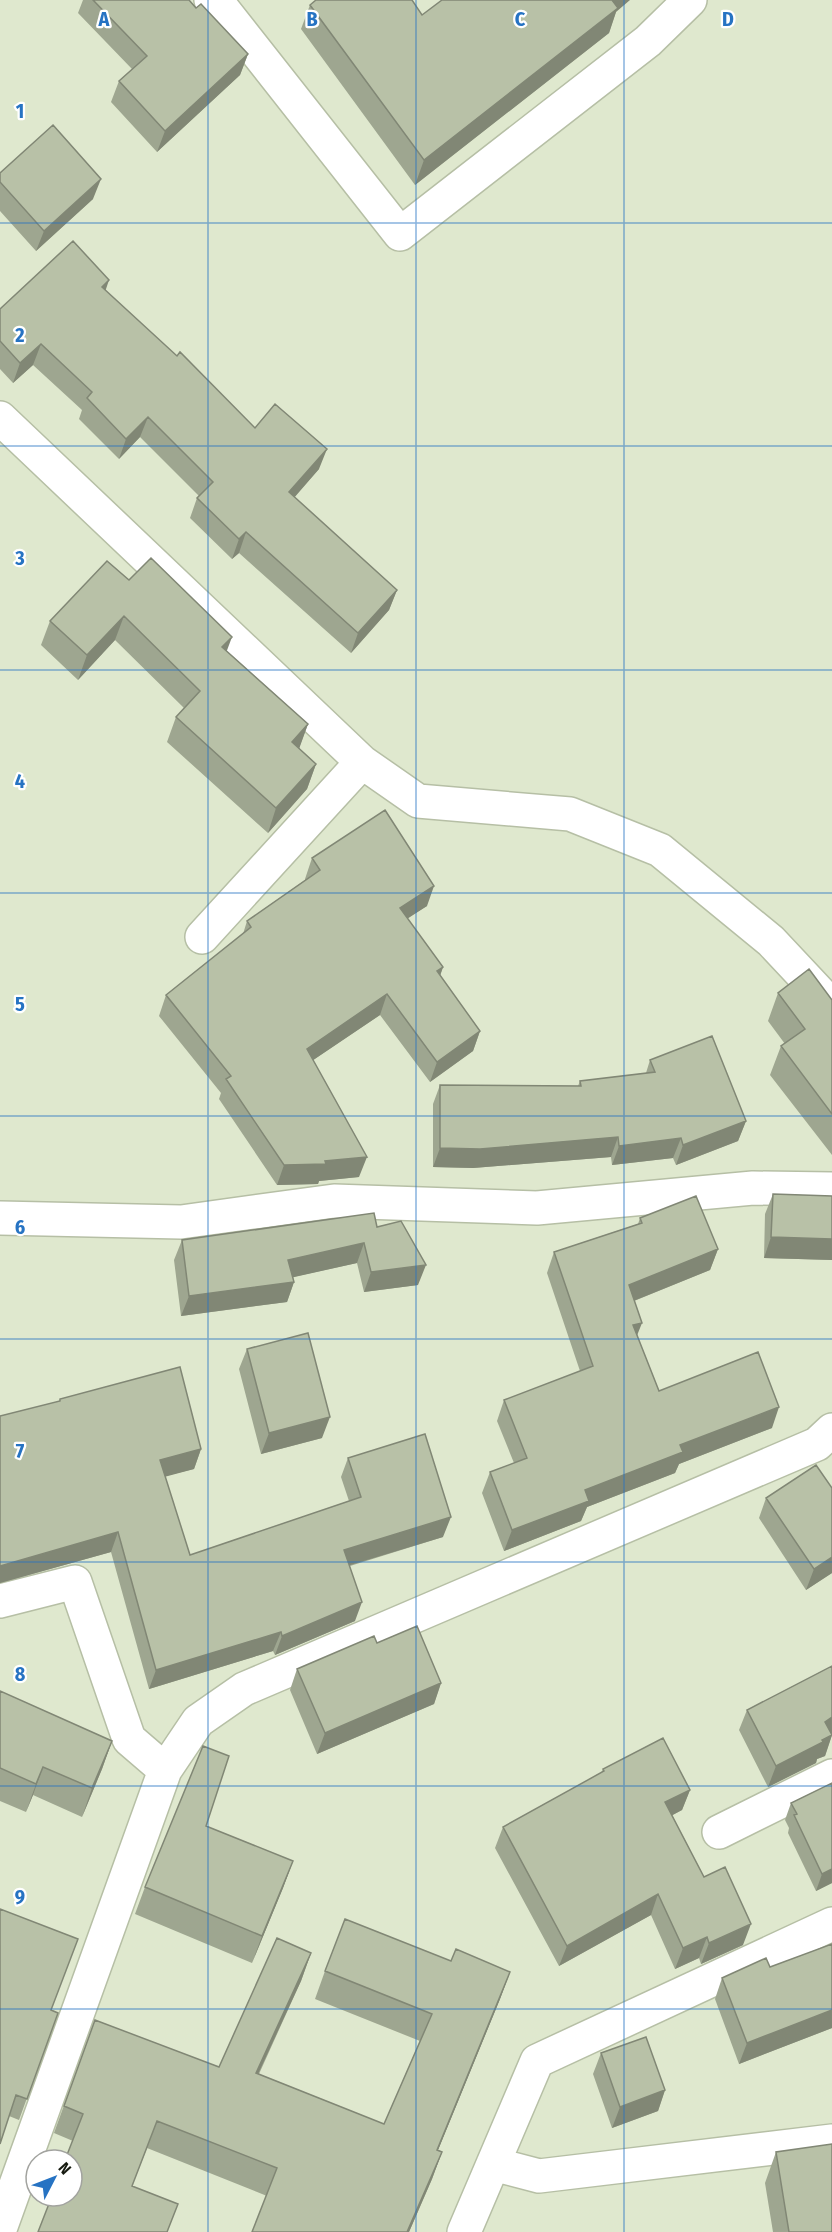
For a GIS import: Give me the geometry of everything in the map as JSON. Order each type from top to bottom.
[{"type":"street","points":[[211,0],[222,8],[400,234],[648,41],[690,0]]},
{"type":"street","points":[[0,418],[362,762],[418,801],[570,814],[660,850],[771,941],[832,1006]]},
{"type":"street","points":[[202,937],[362,762]]},
{"type":"street","points":[[0,1218],[182,1222],[334,1201],[537,1208],[753,1188],[832,1189]]},
{"type":"street","points":[[0,2229],[165,1770],[198,1721],[244,1689],[827,1446]]},
{"type":"street","points":[[0,1601],[75,1582],[129,1739],[165,1770]]},
{"type":"street","points":[[719,1832],[832,1776]]},
{"type":"street","points":[[464,2232],[537,2061],[832,1924]]},
{"type":"street","points":[[493,2164],[539,2176],[832,2141]]},
{"type":"building","points":[[93,0],[189,0],[196,8],[201,4],[248,54],[165,131],[119,81],[147,56]]},
{"type":"building","points":[[316,0],[412,0],[422,15],[442,0],[612,0],[618,8],[424,160],[310,5]]},
{"type":"building","points":[[53,125],[101,179],[44,231],[0,182],[0,173]]},
{"type":"building","points":[[73,241],[109,280],[102,287],[177,356],[180,352],[255,428],[275,404],[327,449],[289,492],[397,590],[358,633],[246,532],[239,539],[197,498],[213,482],[148,417],[126,439],[87,398],[92,392],[41,344],[20,363],[0,341],[0,309]]},
{"type":"building","points":[[151,558],[232,637],[222,647],[308,724],[292,742],[316,764],[276,808],[176,717],[200,691],[124,616],[87,655],[50,621],[107,561],[129,580]]},
{"type":"building","points":[[385,810],[434,886],[400,908],[443,967],[437,971],[480,1031],[437,1062],[387,994],[307,1049],[367,1157],[325,1161],[326,1164],[284,1165],[226,1079],[231,1076],[166,995],[251,927],[247,921],[320,870],[312,858]]},
{"type":"building","points":[[809,969],[832,1000],[832,1114],[781,1046],[805,1029],[778,993]]},
{"type":"building","points":[[712,1036],[746,1121],[683,1145],[681,1138],[619,1146],[618,1137],[480,1149],[440,1148],[440,1085],[581,1086],[580,1081],[655,1072],[650,1060]]},
{"type":"building","points":[[773,1194],[832,1196],[832,1239],[771,1237]]},
{"type":"building","points":[[696,1196],[718,1249],[629,1285],[642,1323],[633,1325],[659,1391],[758,1352],[779,1407],[680,1445],[683,1452],[585,1490],[589,1501],[512,1530],[490,1472],[527,1458],[504,1400],[593,1366],[554,1252],[642,1223],[640,1218]]},
{"type":"building","points":[[374,1213],[377,1227],[401,1221],[426,1265],[371,1272],[364,1243],[288,1260],[294,1282],[189,1296],[182,1240]]},
{"type":"building","points":[[308,1333],[330,1417],[269,1433],[247,1349]]},
{"type":"building","points":[[180,1367],[201,1449],[160,1460],[190,1555],[361,1497],[348,1458],[425,1434],[451,1517],[344,1550],[362,1602],[282,1636],[281,1632],[156,1670],[118,1532],[0,1566],[0,1416]]},
{"type":"building","points":[[816,1465],[832,1488],[832,1557],[814,1569],[766,1498]]},
{"type":"building","points":[[417,1626],[441,1683],[325,1733],[297,1669],[374,1636],[377,1643]]},
{"type":"building","points":[[832,1666],[832,1717],[825,1722],[832,1735],[776,1766],[747,1710]]},
{"type":"building","points":[[0,1691],[112,1741],[92,1788],[43,1767],[36,1784],[0,1768]]},
{"type":"building","points":[[663,1738],[690,1790],[665,1802],[704,1877],[725,1867],[751,1924],[709,1943],[707,1937],[683,1948],[658,1894],[567,1946],[503,1827],[604,1771],[603,1769]]},
{"type":"building","points":[[203,1746],[229,1756],[206,1826],[293,1861],[262,1936],[145,1887]]},
{"type":"building","points":[[832,1783],[832,1869],[822,1874],[794,1815],[797,1814],[791,1803]]},
{"type":"building","points":[[0,1909],[78,1939],[51,2010],[58,2013],[27,2099],[16,2095],[0,2144]]},
{"type":"building","points":[[345,1919],[451,1961],[456,1949],[510,1972],[437,2150],[442,2152],[407,2232],[252,2232],[277,2168],[157,2121],[132,2186],[178,2204],[167,2232],[38,2232],[47,2208],[84,2208],[84,2148],[70,2148],[83,2114],[64,2106],[95,2020],[219,2067],[277,1938],[311,1953],[256,2073],[384,2124],[432,2014],[325,1971]]},
{"type":"building","points":[[832,1944],[832,2010],[747,2043],[722,1978],[766,1958],[770,1967]]},
{"type":"building","points":[[646,2037],[665,2090],[620,2107],[601,2053]]},
{"type":"building","points":[[832,2144],[832,2232],[789,2232],[776,2152]]}]
